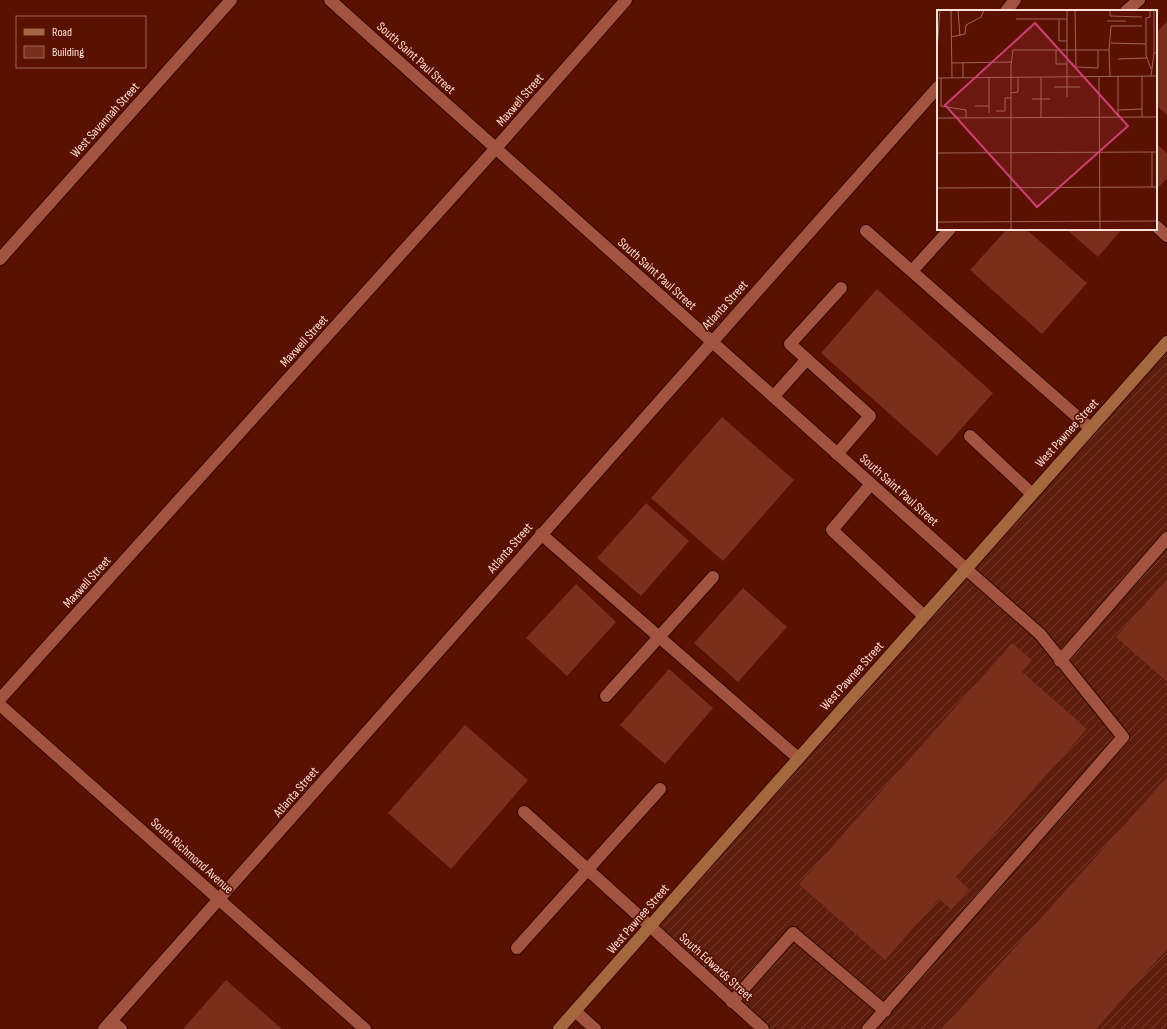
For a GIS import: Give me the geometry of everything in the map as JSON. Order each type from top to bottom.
[{"type":"main road","name":"West Pawnee Street","points":[[559,1029],[965,568],[1167,342]]},
{"type":"street","name":"West Savannah Street","points":[[0,258],[231,0]]},
{"type":"street","name":"South Saint Paul Street","points":[[330,0],[1040,634],[1060,661],[1123,737],[885,1011]]},
{"type":"street","name":"Maxwell Street","points":[[0,699],[496,148],[626,0]]},
{"type":"street","points":[[1007,10],[1015,0]]},
{"type":"street","points":[[1127,10],[1139,0]]},
{"type":"street","name":"Atlanta Street","points":[[112,1026],[220,900],[711,341],[937,88]]},
{"type":"street","points":[[1157,227],[1167,236]]},
{"type":"street","points":[[866,230],[1090,428]]},
{"type":"street","points":[[912,271],[949,230]]},
{"type":"street","points":[[837,454],[870,416],[790,344],[841,288]]},
{"type":"street","points":[[774,396],[807,359]]},
{"type":"street","points":[[970,436],[1032,494]]},
{"type":"street","points":[[871,484],[832,530],[924,616]]},
{"type":"street","points":[[542,534],[798,758]]},
{"type":"street","points":[[1060,661],[1167,538]]},
{"type":"street","points":[[606,696],[713,577]]},
{"type":"street","name":"South Richmond Avenue","points":[[0,705],[365,1029]]},
{"type":"street","points":[[517,948],[660,789]]},
{"type":"street","name":"South Edwards Street","points":[[524,812],[763,1029]]},
{"type":"street","points":[[732,1002],[793,932],[885,1011],[868,1029]]},
{"type":"street","points":[[574,1011],[595,1029]]},
{"type":"shaded area","points":[[1167,344],[1167,1029],[767,1029],[650,926]]},
{"type":"building","points":[[1167,21],[1167,115],[1157,106],[1157,32]]},
{"type":"building","points":[[1157,144],[1167,153],[1167,178],[1157,189]]},
{"type":"building","points":[[1006,230],[1027,230],[1087,283],[1042,334],[970,270]]},
{"type":"building","points":[[1067,230],[1121,230],[1098,257]]},
{"type":"building","points":[[877,289],[993,393],[937,456],[821,353]]},
{"type":"building","points":[[722,417],[794,480],[723,561],[651,498]]},
{"type":"building","points":[[646,503],[689,541],[641,596],[597,558]]},
{"type":"building","points":[[1167,579],[1167,682],[1116,637]]},
{"type":"building","points":[[576,584],[616,622],[567,676],[526,638]]},
{"type":"building","points":[[743,588],[787,627],[738,682],[694,643]]},
{"type":"building","points":[[1012,643],[1032,660],[1022,672],[1087,729],[956,877],[969,889],[951,909],[939,899],[885,960],[799,884]]},
{"type":"building","points":[[669,669],[713,708],[665,764],[620,725]]},
{"type":"building","points":[[465,725],[528,780],[451,869],[388,813]]},
{"type":"building","points":[[1167,777],[1167,949],[1096,1029],[942,1029]]},
{"type":"building","points":[[226,980],[282,1029],[183,1029]]}]
